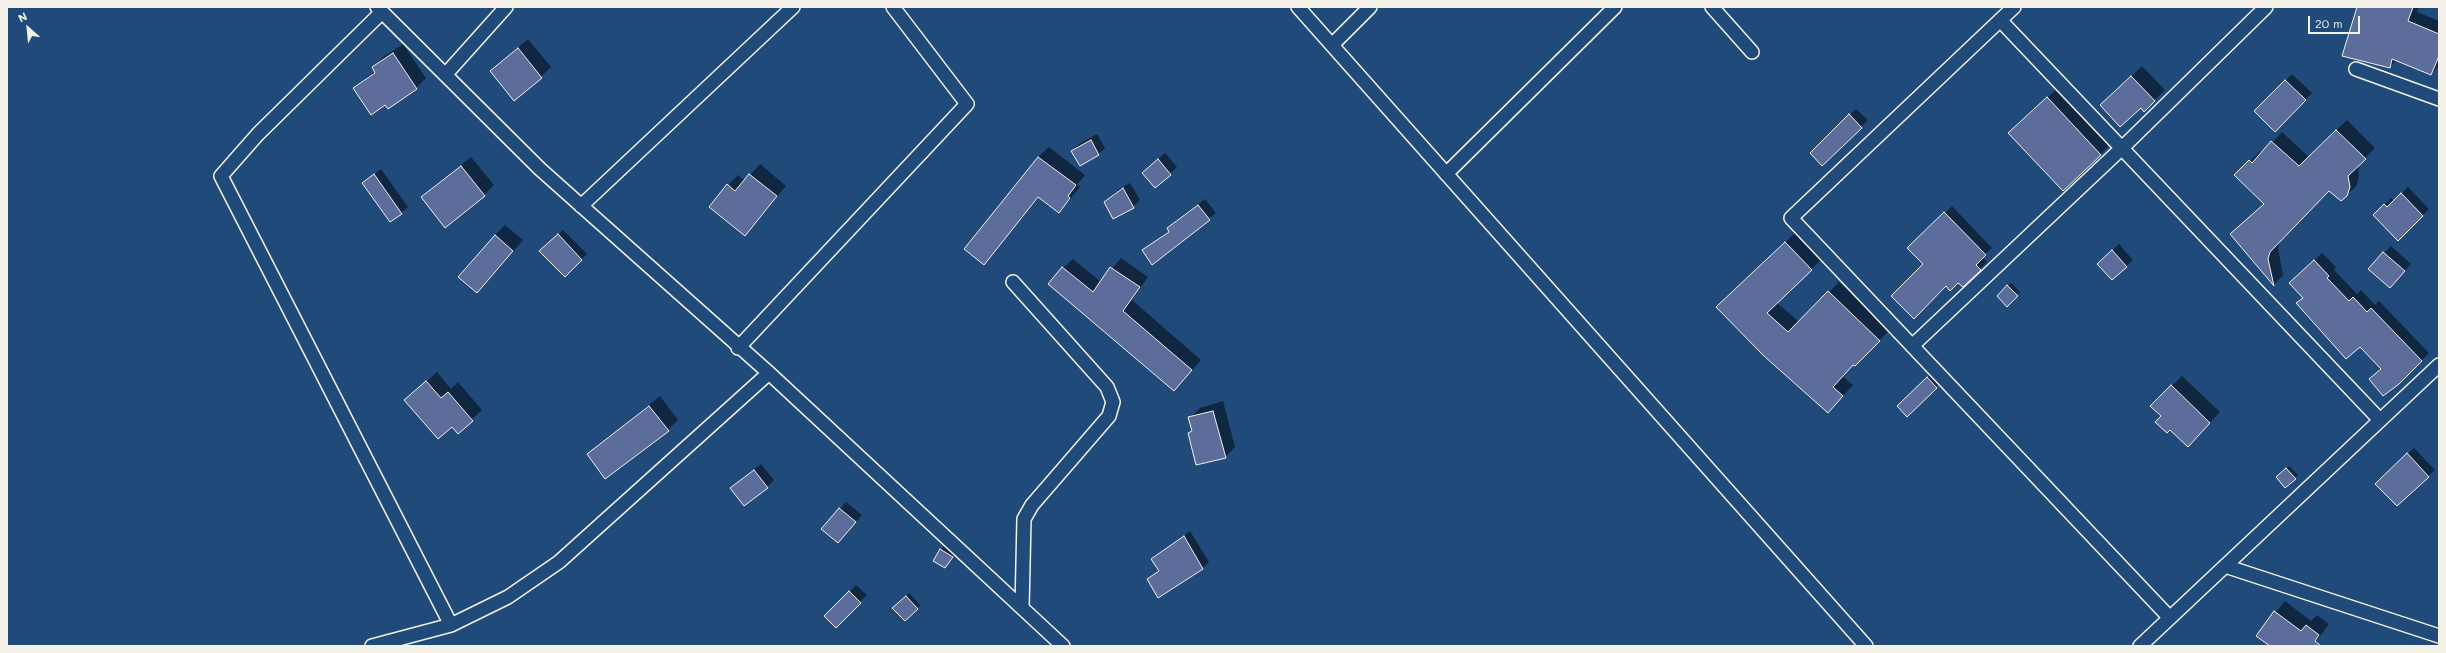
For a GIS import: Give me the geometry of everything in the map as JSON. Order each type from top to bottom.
[{"type":"street","points":[[446,74],[506,7]]},
{"type":"street","points":[[581,206],[793,7]]},
{"type":"street","points":[[738,348],[967,104],[893,7]]},
{"type":"street","points":[[1298,7],[1866,646]]},
{"type":"street","points":[[1332,45],[1370,7]]},
{"type":"street","points":[[1446,174],[1615,7]]},
{"type":"street","points":[[1712,7],[1752,52]]},
{"type":"street","points":[[2014,7],[1791,218],[2170,618]]},
{"type":"street","points":[[1912,346],[2121,149],[2266,7]]},
{"type":"street","points":[[451,624],[221,176],[258,134],[380,10],[540,169],[768,374],[1063,646]]},
{"type":"street","points":[[2000,20],[2380,420]]},
{"type":"street","points":[[2356,69],[2439,99]]},
{"type":"street","points":[[1013,282],[1107,387],[1113,402],[1109,416],[1032,505],[1024,519],[1022,608]]},
{"type":"street","points":[[2140,646],[2439,365]]},
{"type":"street","points":[[372,646],[451,624],[508,597],[559,562],[768,374]]},
{"type":"street","points":[[2226,566],[2439,636]]},
{"type":"building","points":[[2357,7],[2413,7],[2408,21],[2439,34],[2439,56],[2431,75],[2392,59],[2390,68],[2342,56]]},
{"type":"building","points":[[518,48],[542,78],[514,101],[490,71]]},
{"type":"building","points":[[393,53],[417,89],[388,109],[385,105],[371,115],[353,88],[375,73],[372,67]]},
{"type":"building","points":[[2131,76],[2155,101],[2144,112],[2141,108],[2120,127],[2100,105]]},
{"type":"building","points":[[2285,80],[2306,100],[2275,132],[2254,111]]},
{"type":"building","points":[[2047,97],[2101,155],[2063,191],[2008,133]]},
{"type":"building","points":[[1849,114],[1862,128],[1822,166],[1810,153]]},
{"type":"building","points":[[2336,130],[2366,159],[2348,176],[2350,187],[2347,196],[2341,201],[2329,191],[2270,252],[2268,259],[2274,286],[2230,234],[2264,204],[2234,175],[2249,160],[2252,163],[2271,141],[2299,166]]},
{"type":"building","points":[[1091,140],[1099,155],[1080,166],[1071,151]]},
{"type":"building","points":[[1038,157],[1076,185],[1068,196],[1070,198],[1059,213],[1038,197],[984,265],[964,249]]},
{"type":"building","points":[[1158,159],[1171,175],[1155,188],[1142,173]]},
{"type":"building","points":[[461,166],[485,196],[445,228],[421,197]]},
{"type":"building","points":[[374,174],[402,214],[390,222],[362,183]]},
{"type":"building","points":[[749,174],[777,196],[745,236],[709,207],[727,184],[735,191]]},
{"type":"building","points":[[1123,188],[1134,208],[1113,219],[1104,202]]},
{"type":"building","points":[[2401,193],[2423,216],[2398,241],[2373,215],[2384,204],[2387,207]]},
{"type":"building","points":[[1198,205],[1210,220],[1152,265],[1142,250],[1169,232],[1167,228]]},
{"type":"building","points":[[1944,212],[1986,255],[1976,265],[1981,270],[1963,287],[1958,283],[1950,291],[1946,286],[1914,319],[1891,296],[1923,264],[1907,248]]},
{"type":"building","points":[[558,234],[582,260],[565,277],[539,251]]},
{"type":"building","points":[[495,235],[513,251],[477,293],[458,277]]},
{"type":"building","points":[[1785,242],[1812,270],[1767,313],[1788,332],[1828,291],[1880,341],[1855,366],[1853,365],[1833,387],[1843,396],[1828,413],[1764,356],[1716,307]]},
{"type":"building","points":[[2112,250],[2127,267],[2112,280],[2097,264]]},
{"type":"building","points":[[2383,252],[2405,271],[2390,288],[2368,269]]},
{"type":"building","points":[[2314,260],[2329,276],[2327,278],[2349,301],[2353,297],[2367,312],[2371,308],[2422,361],[2399,384],[2383,396],[2369,379],[2381,369],[2360,347],[2346,359],[2296,303],[2303,298],[2289,283]]},
{"type":"building","points":[[1062,267],[1093,292],[1110,267],[1140,287],[1123,311],[1192,370],[1174,391],[1048,284]]},
{"type":"building","points":[[2007,285],[2018,296],[2007,307],[1997,296]]},
{"type":"building","points":[[1927,377],[1937,388],[1907,417],[1897,406]]},
{"type":"building","points":[[426,381],[441,398],[448,392],[473,421],[458,434],[452,427],[438,439],[404,400]]},
{"type":"building","points":[[2171,385],[2210,423],[2188,447],[2170,430],[2167,433],[2155,422],[2161,416],[2150,406]]},
{"type":"building","points":[[649,406],[669,431],[605,479],[587,454]]},
{"type":"building","points":[[1213,411],[1226,458],[1196,465],[1188,433],[1192,431],[1188,417]]},
{"type":"building","points":[[2407,453],[2429,477],[2397,506],[2375,484]]},
{"type":"building","points":[[2286,468],[2296,479],[2285,488],[2276,477]]},
{"type":"building","points":[[754,470],[768,488],[744,506],[730,488]]},
{"type":"building","points":[[839,508],[856,522],[838,543],[821,529]]},
{"type":"building","points":[[1184,536],[1203,569],[1158,598],[1147,579],[1159,571],[1151,559]]},
{"type":"building","points":[[940,549],[953,557],[945,568],[933,561]]},
{"type":"building","points":[[849,591],[861,603],[836,628],[824,616]]},
{"type":"building","points":[[906,596],[918,609],[905,621],[892,608]]},
{"type":"building","points":[[2274,611],[2301,631],[2306,625],[2319,635],[2315,641],[2321,646],[2270,646],[2256,636]]}]
